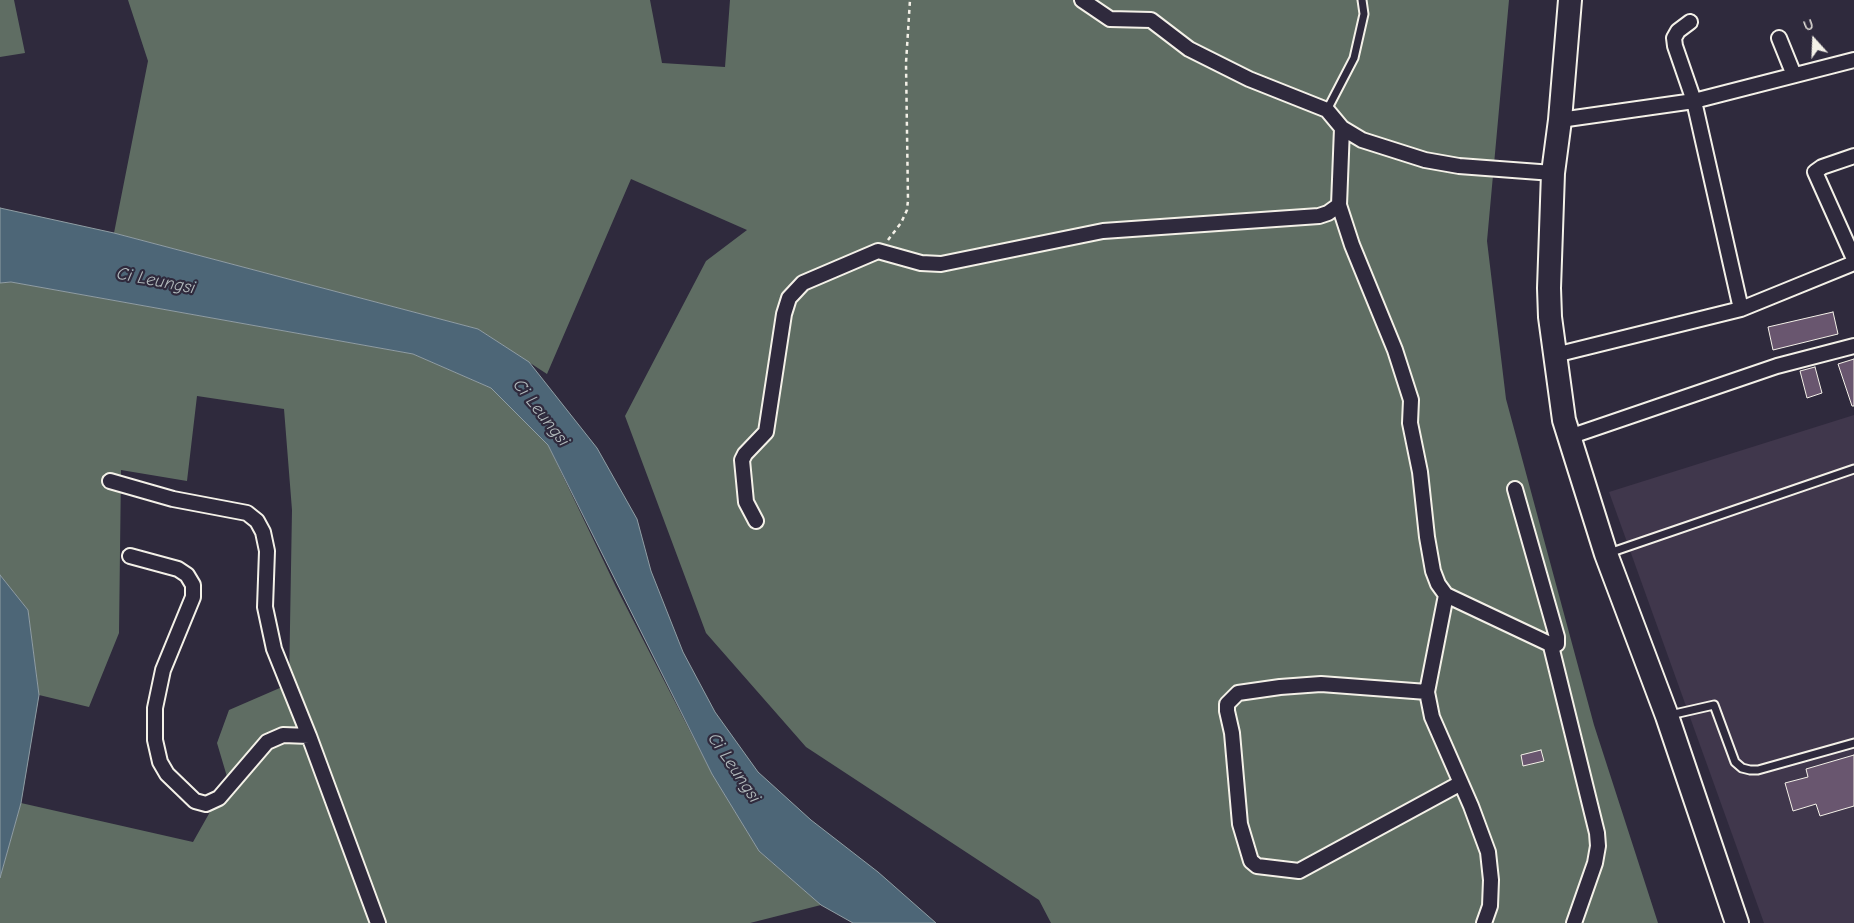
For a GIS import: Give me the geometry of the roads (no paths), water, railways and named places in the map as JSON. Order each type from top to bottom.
[{"type":"main road","points":[[1570,0],[1560,120],[1553,173],[1549,288],[1555,355],[1564,420],[1606,554],[1666,716],[1737,923]]},
{"type":"street","points":[[1082,0],[1110,19],[1151,20],[1189,49],[1250,79],[1327,110],[1342,128],[1362,140],[1424,160],[1459,166],[1553,173]]},
{"type":"street","points":[[1690,22],[1678,30],[1674,38],[1694,101],[1741,309]]},
{"type":"street","points":[[1779,38],[1794,75]]},
{"type":"street","points":[[1560,120],[1694,101],[1854,60]]},
{"type":"street","points":[[1342,128],[1339,205],[1352,245],[1395,350],[1412,400],[1410,423],[1420,472],[1427,537],[1433,571],[1446,595],[1551,646],[1557,644],[1557,637],[1515,489]]},
{"type":"street","points":[[1854,156],[1822,167],[1815,172],[1854,259]]},
{"type":"street","points":[[756,521],[746,502],[742,460],[745,454],[766,432],[780,333],[789,298],[803,283],[878,251],[922,263],[941,264],[1103,231],[1319,216],[1334,210],[1339,205]]},
{"type":"street","points":[[1555,355],[1741,309],[1854,263]]},
{"type":"street","points":[[1569,437],[1777,366],[1854,346]]},
{"type":"street","points":[[110,481],[173,500],[247,513],[257,522],[263,532],[267,551],[265,598],[274,649],[309,736],[378,923]]},
{"type":"street","points":[[130,556],[178,569],[187,575],[193,585],[193,597],[163,670],[155,708],[155,740],[160,762],[167,774],[195,801],[206,804],[219,798],[267,742],[283,735],[309,736]]},
{"type":"street","points":[[1446,595],[1427,692],[1432,717],[1488,852],[1492,880],[1490,906],[1484,923]]},
{"type":"street","points":[[1551,646],[1598,840],[1595,863],[1574,923]]},
{"type":"street","points":[[1427,692],[1321,684],[1280,686],[1238,693],[1227,704],[1227,711],[1232,733],[1240,824],[1251,861],[1257,866],[1299,871],[1461,783]]},
{"type":"lane","points":[[1327,110],[1354,58],[1364,14],[1362,0]]},
{"type":"lane","points":[[1606,554],[1854,469]]},
{"type":"lane","points":[[1666,716],[1714,705],[1735,762],[1742,768],[1750,770],[1758,770],[1854,743]]},
{"type":"water","name":"Ci Leungsi","points":[[0,208],[114,233],[478,329],[529,362],[597,448],[637,519],[651,571],[683,652],[715,712],[758,772],[811,820],[878,872],[936,923],[853,923],[821,905],[759,851],[712,774],[548,445],[491,388],[413,354],[11,282],[0,283]]},
{"type":"water","points":[[0,575],[28,610],[39,695],[21,803],[0,878]]}]
